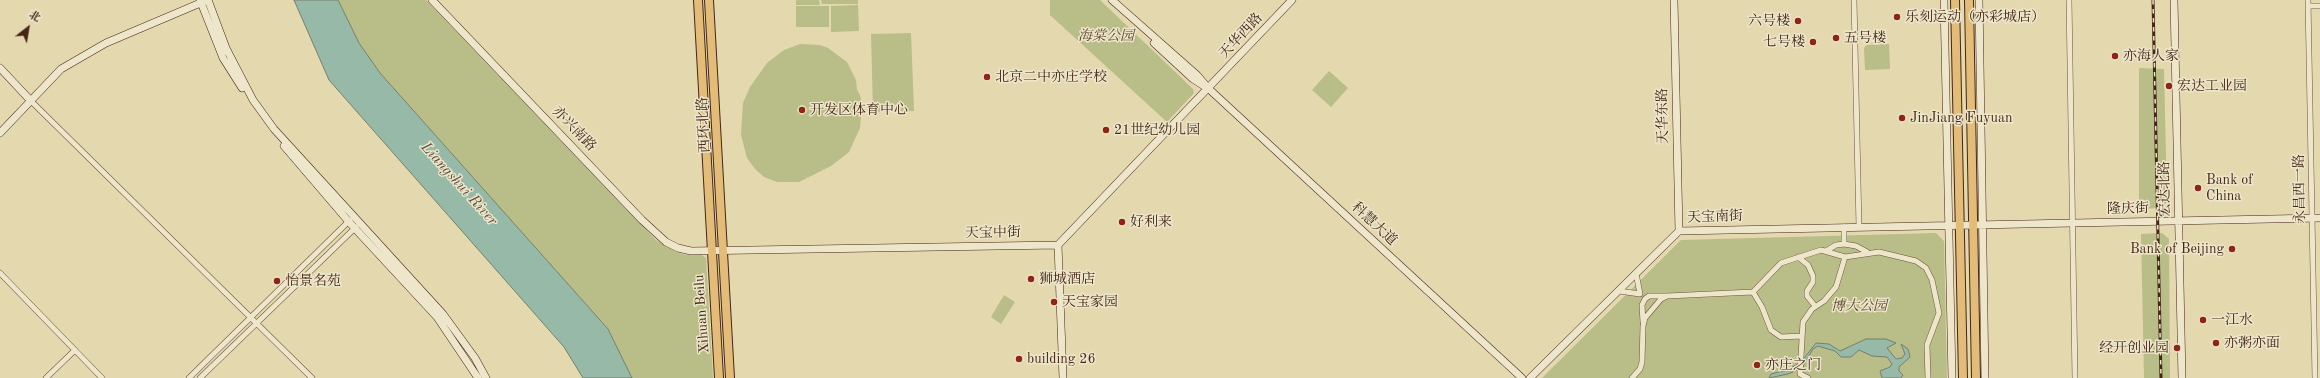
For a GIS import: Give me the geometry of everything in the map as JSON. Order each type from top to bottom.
[{"type":"main road","name":"西环北路","points":[[698,0],[711,249]]},
{"type":"main road","name":"西环北路","points":[[709,0],[724,249]]},
{"type":"main road","points":[[1955,0],[1963,378]]},
{"type":"main road","points":[[1969,0],[1976,310],[1976,378]]},
{"type":"main road","name":"Xihuan Beilu","points":[[711,249],[719,378]]},
{"type":"main road","name":"Xihuan Beilu","points":[[724,249],[730,378]]},
{"type":"street","name":"亦兴南路","points":[[432,0],[666,242],[678,248],[691,251],[711,249]]},
{"type":"street","name":"科慧大道","points":[[1112,0],[1192,70],[1209,89],[1522,378]]},
{"type":"street","name":"天华西路","points":[[1209,89],[1292,0]]},
{"type":"street","name":"天华东路","points":[[1674,0],[1679,231]]},
{"type":"street","points":[[1854,0],[1859,227]]},
{"type":"street","points":[[1944,0],[1952,378]]},
{"type":"street","points":[[1969,18],[1979,0]]},
{"type":"street","points":[[1979,0],[1985,291],[1985,378]]},
{"type":"street","points":[[2069,0],[2075,378]]},
{"type":"street","name":"宏达北路","points":[[2174,0],[2182,378]]},
{"type":"street","name":"永昌西一路","points":[[2308,0],[2316,218],[2315,378]]},
{"type":"street","points":[[0,133],[61,69],[106,43],[204,1],[253,100],[274,128],[351,219],[443,314],[475,358],[486,378]]},
{"type":"street","points":[[2308,6],[2320,6]]},
{"type":"street","points":[[0,68],[31,101],[251,316],[312,378]]},
{"type":"street","points":[[1062,378],[1058,245],[1209,89]]},
{"type":"street","points":[[1948,160],[1958,139]]},
{"type":"street","name":"隆庆街","points":[[1960,224],[2316,218]]},
{"type":"street","points":[[189,378],[351,219]]},
{"type":"street","name":"天宝南街","points":[[1530,378],[1679,231],[1960,224]]},
{"type":"street","points":[[200,378],[357,225]]},
{"type":"street","points":[[357,225],[438,317],[478,378]]},
{"type":"street","points":[[1844,227],[1844,244]]},
{"type":"street","points":[[1632,378],[1640,369],[1642,362],[1642,305],[1645,299],[1649,296],[1753,292],[1764,282],[1774,268],[1781,263],[1798,257],[1836,245],[1844,244],[1856,246],[1867,252]]},
{"type":"street","name":"天宝中街","points":[[711,249],[1058,245]]},
{"type":"street","points":[[1823,249],[1845,257],[1867,252],[1879,252],[1916,261],[1930,272],[1939,313],[1927,345],[1928,378]]},
{"type":"street","points":[[1798,257],[1808,265],[1813,276],[1813,282],[1807,291],[1807,296],[1815,306]]},
{"type":"street","points":[[1808,378],[1800,374],[1799,362],[1803,349],[1801,336],[1803,322],[1815,306],[1824,301],[1836,287],[1845,257]]},
{"type":"street","points":[[0,273],[102,378]]},
{"type":"street","points":[[1636,273],[1640,294],[1645,299]]},
{"type":"street","points":[[1619,291],[1640,294]]},
{"type":"street","points":[[1976,310],[1985,291]]},
{"type":"street","points":[[1753,292],[1762,307],[1771,330],[1781,336],[1801,336]]},
{"type":"street","points":[[1643,326],[1650,311],[1667,296]]},
{"type":"street","points":[[46,378],[75,350]]},
{"type":"green space","points":[[338,0],[426,0],[656,240],[676,252],[686,255],[700,254],[706,258],[713,378],[632,378],[608,329],[380,73],[359,43]]},
{"type":"green space","points":[[796,0],[819,0],[820,5],[796,5]]},
{"type":"green space","points":[[821,0],[858,0],[858,4],[822,4]]},
{"type":"green space","name":"海棠公园","points":[[1050,0],[1100,0],[1193,89],[1194,93],[1167,122],[1050,15]]},
{"type":"green space","points":[[858,5],[859,31],[831,32],[831,6]]},
{"type":"green space","points":[[796,6],[829,6],[829,27],[796,27]]},
{"type":"green space","points":[[911,33],[914,111],[873,112],[871,34]]},
{"type":"green space","name":"开发区体育中心","points":[[800,44],[820,45],[828,48],[847,62],[856,80],[857,90],[860,95],[862,105],[860,128],[849,152],[831,166],[799,182],[777,182],[764,177],[755,169],[747,158],[741,135],[743,103],[750,87],[767,63],[784,50]]},
{"type":"green space","points":[[1889,44],[1890,69],[1865,70],[1864,48],[1867,45]]},
{"type":"green space","points":[[2139,68],[2164,69],[2167,202],[2162,208],[2139,209]]},
{"type":"green space","points":[[1329,71],[1348,88],[1331,107],[1312,90]]},
{"type":"green space","name":"博大公园","points":[[1936,233],[1944,241],[1947,378],[1542,378],[1681,240]]},
{"type":"green space","points":[[2162,233],[2169,239],[2170,378],[2144,378],[2141,234]]},
{"type":"green space","points":[[1004,295],[1015,302],[1001,324],[991,317]]},
{"type":"water","name":"Liangshui River","points":[[294,0],[338,0],[359,43],[380,73],[608,329],[632,378],[583,378],[564,347],[329,80]]},
{"type":"water","points":[[1866,339],[1886,339],[1896,343],[1887,348],[1896,359],[1902,358],[1905,354],[1901,344],[1908,349],[1910,357],[1899,367],[1899,371],[1903,375],[1901,378],[1882,378],[1880,371],[1890,367],[1892,364],[1887,357],[1872,356],[1859,350],[1851,357],[1841,357],[1835,351],[1818,346],[1813,349],[1802,368],[1788,374],[1769,378],[1771,374],[1787,370],[1801,362],[1816,343],[1829,344],[1840,351]]},
{"type":"railway","points":[[2153,0],[2161,378]]},
{"type":"place","name":"乐刻运动（亦彩城店）","points":[[1897,17]]},
{"type":"place","name":"六号楼","points":[[1798,21]]},
{"type":"place","name":"五号楼","points":[[1836,38]]},
{"type":"place","name":"七号楼","points":[[1813,42]]},
{"type":"place","name":"亦海人家","points":[[2115,56]]},
{"type":"place","name":"北京二中亦庄学校","points":[[987,77]]},
{"type":"place","name":"宏达工业园","points":[[2169,86]]},
{"type":"place","name":"开发区体育中心","points":[[802,110]]},
{"type":"place","name":"JinJiang Fuyuan","points":[[1902,118]]},
{"type":"place","name":"21世纪幼儿园","points":[[1106,130]]},
{"type":"place","name":"Bank of China","points":[[2198,188]]},
{"type":"place","name":"好利来","points":[[1122,222]]},
{"type":"place","name":"Bank of Beijing","points":[[2232,249]]},
{"type":"place","name":"狮城酒店","points":[[1031,279]]},
{"type":"place","name":"怡景名苑","points":[[277,281]]},
{"type":"place","name":"天宝家园","points":[[1054,302]]},
{"type":"place","name":"一江水","points":[[2203,320]]},
{"type":"place","name":"亦粥亦面","points":[[2216,343]]},
{"type":"place","name":"经开创业园","points":[[2177,348]]},
{"type":"place","name":"building 26","points":[[1019,359]]},
{"type":"place","name":"亦庄之门","points":[[1757,365]]}]
